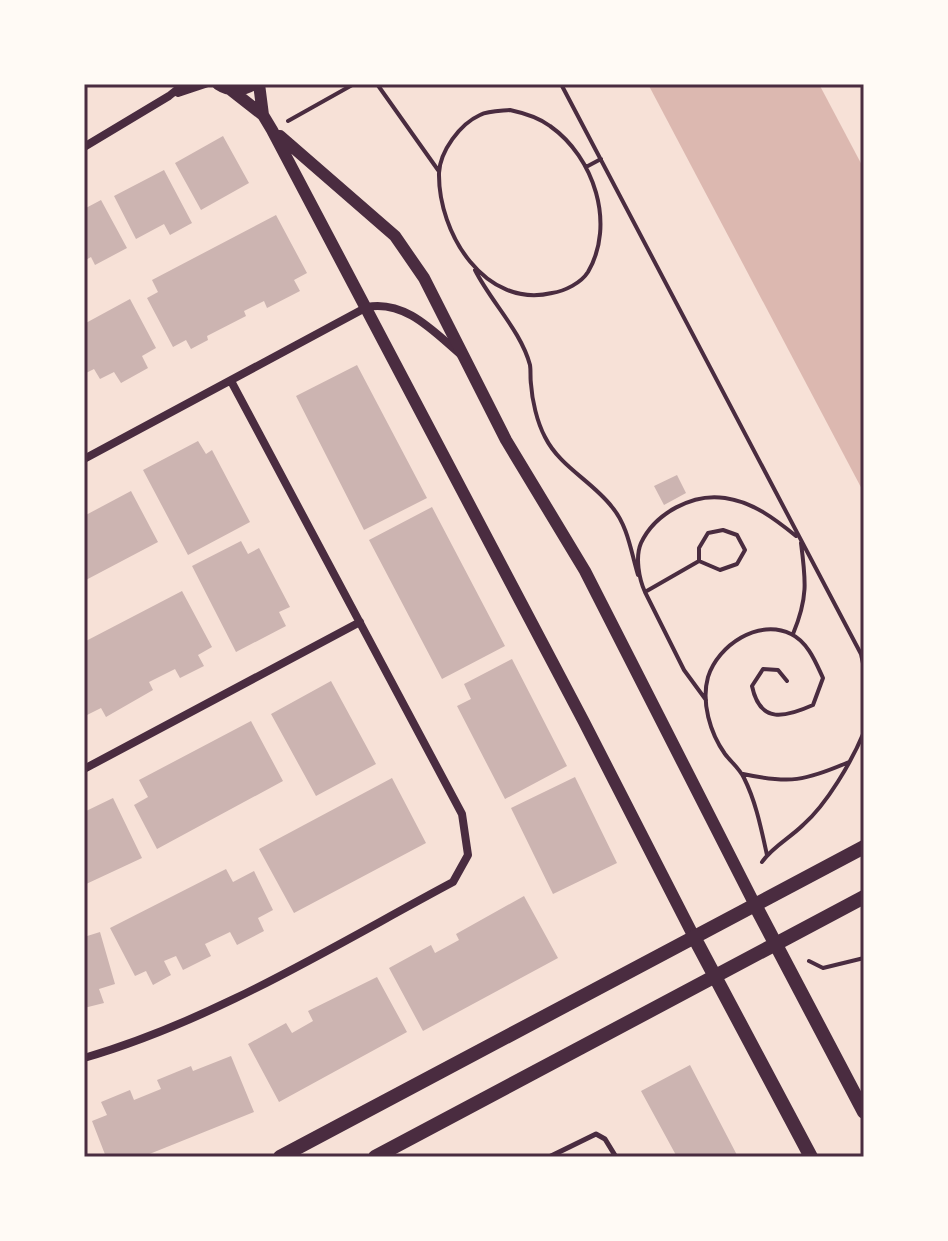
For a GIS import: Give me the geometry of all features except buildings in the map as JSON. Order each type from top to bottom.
[{"type":"main road","points":[[280,1157],[864,847]]},
{"type":"main road","points":[[375,1157],[864,897]]},
{"type":"main road","points":[[755,905],[864,1112]]},
{"type":"main road","points":[[694,937],[811,1157]]},
{"type":"street","points":[[84,135],[86,145],[184,84]]},
{"type":"street","points":[[169,96],[205,84]]},
{"type":"street","points":[[218,84],[231,90],[263,115]]},
{"type":"street","points":[[231,90],[257,84],[263,115],[367,307],[694,937]]},
{"type":"street","points":[[272,130],[395,236],[424,278],[506,440],[585,571],[755,905]]},
{"type":"street","points":[[84,459],[367,307],[382,304],[399,308],[426,324],[464,358]]},
{"type":"street","points":[[84,1058],[137,1043],[241,996],[453,882],[468,855],[462,814],[231,381]]},
{"type":"street","points":[[84,769],[360,622]]},
{"type":"lane","points":[[549,1157],[596,1134],[605,1139],[616,1157]]},
{"type":"path","points":[[286,122],[354,84]]},
{"type":"path","points":[[377,84],[439,170],[449,221],[460,246],[516,334],[530,366],[531,386],[545,436],[561,460],[615,509],[628,535],[645,592],[684,670],[706,697],[707,718],[724,752],[743,774],[757,810],[767,855]]},
{"type":"path","points":[[561,84],[861,654],[864,668]]},
{"type":"path","points":[[439,170],[448,145],[462,128],[480,115],[510,110],[530,115],[550,126],[572,147],[586,167],[600,209],[602,233],[586,275],[564,291],[544,295],[514,294],[498,288],[474,268]]},
{"type":"path","points":[[586,167],[601,159]]},
{"type":"path","points":[[639,578],[640,545],[659,520],[687,501],[723,497],[755,506],[800,540],[805,576],[804,606],[793,634]]},
{"type":"path","points":[[723,530],[737,535],[745,550],[737,564],[720,570],[699,561],[699,548],[708,533],[723,530]]},
{"type":"path","points":[[645,592],[699,561]]},
{"type":"path","points":[[707,718],[707,680],[714,664],[730,644],[756,631],[773,628],[793,634],[811,653],[823,678],[813,705],[789,715],[767,712],[755,701],[752,686],[763,669],[778,670],[787,681]]},
{"type":"path","points":[[762,862],[806,823],[852,761],[864,732]]},
{"type":"path","points":[[743,774],[792,781],[816,776],[852,761]]},
{"type":"path","points":[[809,961],[823,968],[864,958]]},
{"type":"shaded area","points":[[648,84],[819,84],[864,169],[864,493]]}]
